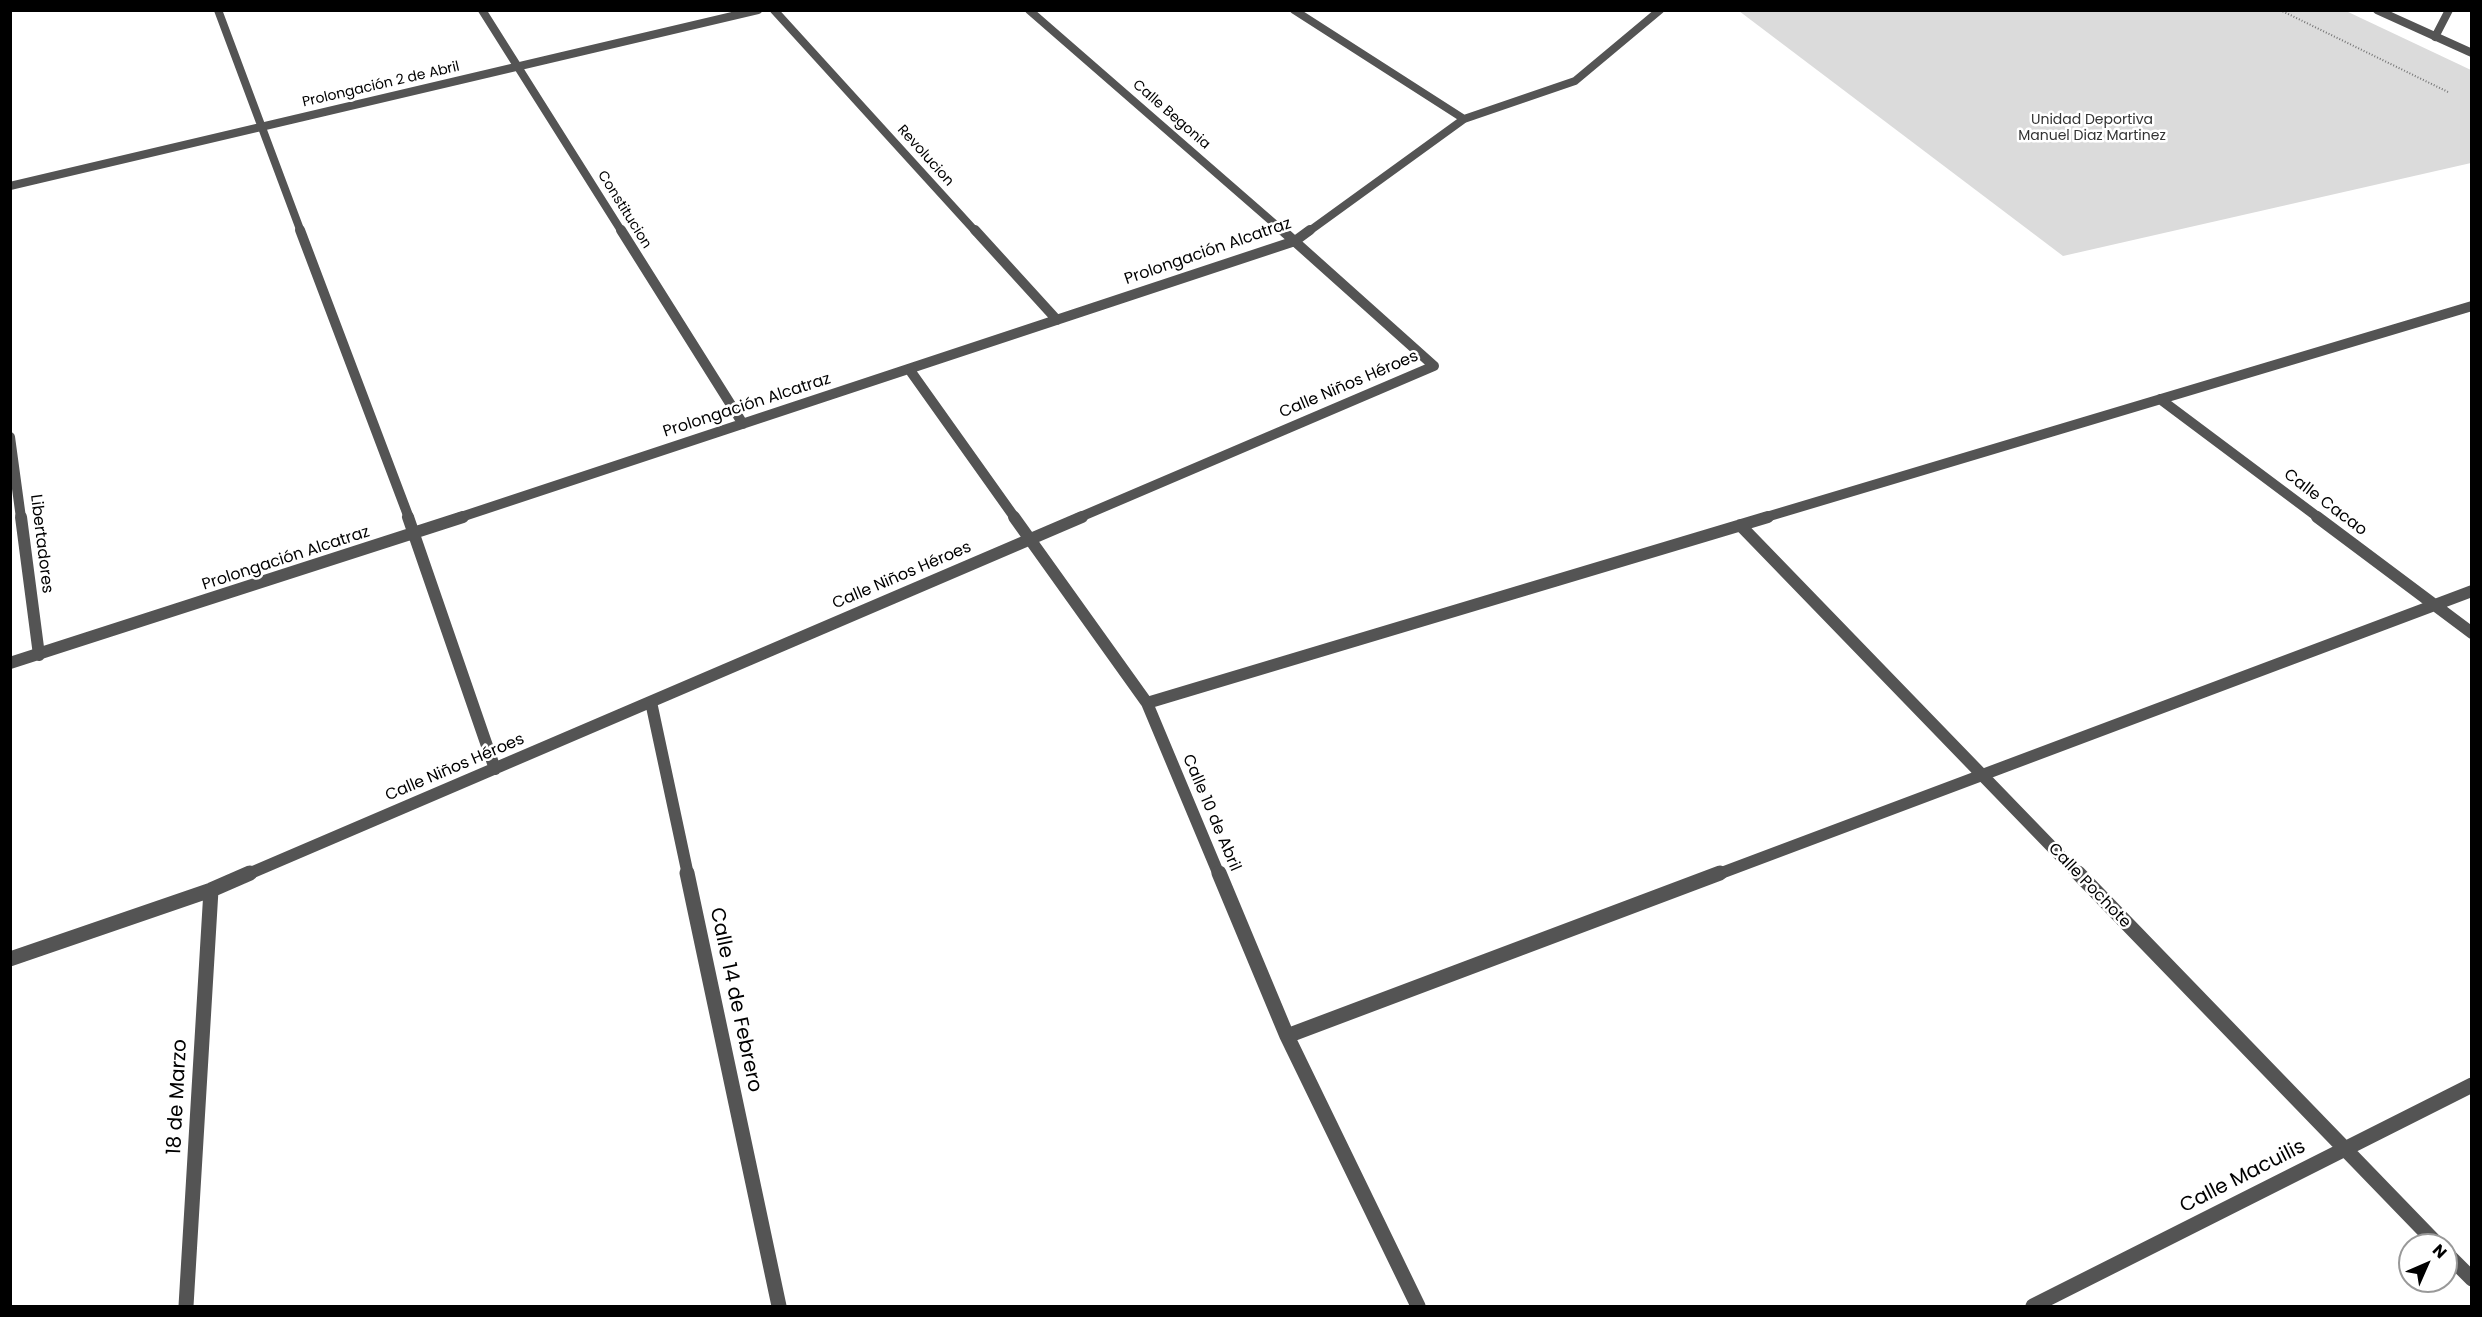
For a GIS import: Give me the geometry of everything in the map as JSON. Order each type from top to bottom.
[{"type":"street","points":[[218,10],[414,533],[495,769]]},
{"type":"street","name":"Constitucion","points":[[482,10],[743,424]]},
{"type":"street","name":"Prolongación 2 de Abril","points":[[10,186],[758,10]]},
{"type":"street","name":"Revolucion","points":[[774,10],[1057,320]]},
{"type":"street","name":"Calle Begonia","points":[[1029,10],[1295,241]]},
{"type":"street","points":[[1294,10],[1464,119]]},
{"type":"street","name":"Prolongación Alcatraz","points":[[10,663],[414,533],[1295,241],[1464,119],[1575,81],[1660,10]]},
{"type":"street","points":[[2377,10],[2472,53]]},
{"type":"street","points":[[2435,37],[2449,10]]},
{"type":"street","name":"Calle Niños Héroes","points":[[10,959],[211,890],[1434,366],[1295,241]]},
{"type":"street","points":[[1146,703],[2472,306]]},
{"type":"street","name":"Calle 10 de Abril","points":[[909,369],[1146,703],[1287,1036],[1418,1306]]},
{"type":"street","name":"Calle Cacao","points":[[2160,399],[2472,633]]},
{"type":"street","name":"Libertadores","points":[[10,437],[39,655]]},
{"type":"street","name":"Calle Pochote","points":[[1740,525],[2426,1233]]},
{"type":"street","points":[[1287,1036],[2472,591]]},
{"type":"street","name":"Calle 14 de Febrero","points":[[651,702],[779,1306]]},
{"type":"street","name":"18 de Marzo","points":[[186,1306],[211,890]]},
{"type":"street","name":"Calle Macuilis","points":[[2033,1306],[2472,1085]]},
{"type":"street","points":[[2458,1265],[2472,1280]]},
{"type":"path","points":[[2280,10],[2448,92]]},
{"type":"green space","name":"Unidad Deportiva Manuel Diaz Martinez","points":[[1739,11],[2346,11],[2471,70],[2471,163],[2063,256]]}]
